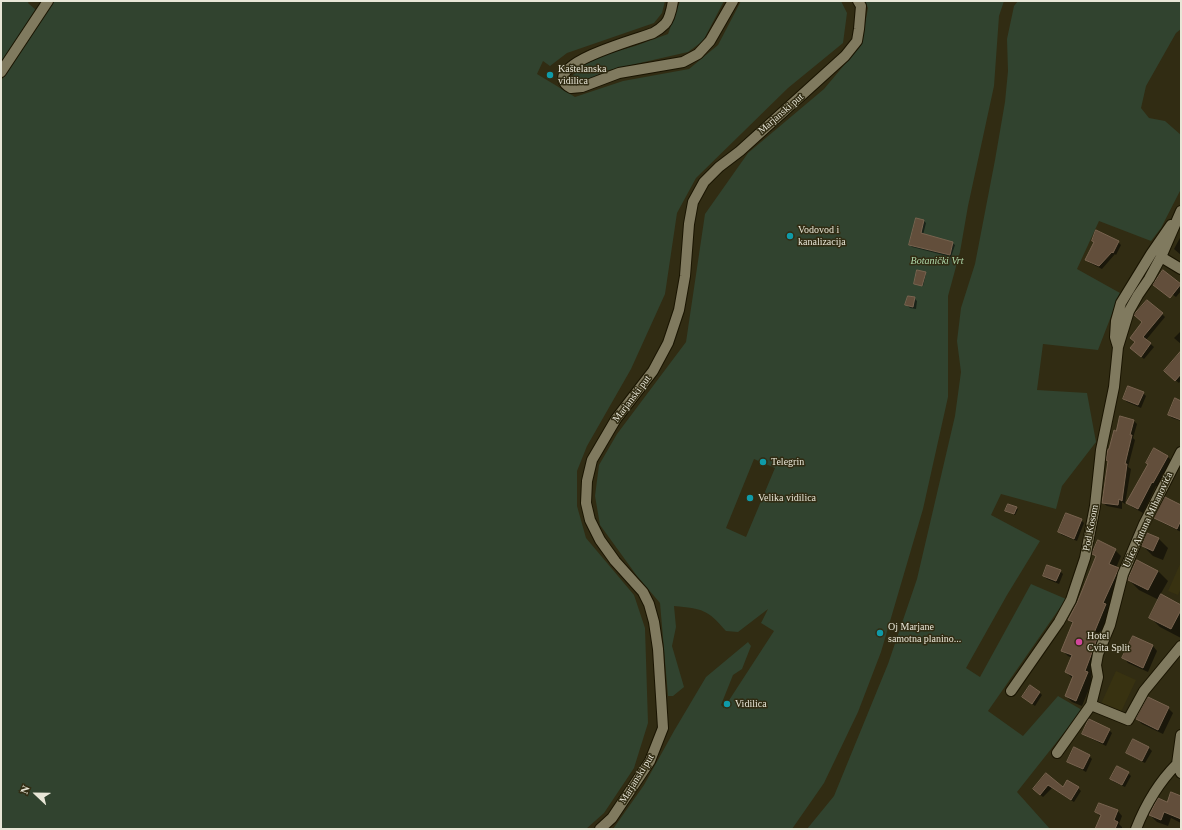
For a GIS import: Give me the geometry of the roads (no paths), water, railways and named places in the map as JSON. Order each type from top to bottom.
[{"type":"street","points":[[1,72],[48,1]]},
{"type":"street","points":[[673,1],[667,23],[655,32],[591,55],[574,65],[566,72],[563,78],[564,83],[571,88],[582,87],[619,73],[683,62],[698,54],[710,41],[733,1]]},
{"type":"street","name":"Marjanski put","points":[[600,829],[612,818],[650,760],[663,728],[658,649],[654,622],[649,604],[643,592],[615,561],[600,540],[590,520],[586,502],[587,481],[592,460],[616,419],[653,371],[668,343],[679,310],[685,276],[689,224],[693,202],[704,182],[845,56],[857,41],[860,29],[861,6],[858,1]]},
{"type":"street","name":"Pod Kosom","points":[[1011,691],[1059,622],[1071,600],[1085,558],[1095,506],[1101,450],[1114,387],[1118,347],[1129,311],[1161,257],[1181,210]]},
{"type":"street","name":"Pod Kosom","points":[[1118,347],[1114,337],[1116,321],[1121,303],[1151,254],[1181,210]]},
{"type":"street","points":[[1161,257],[1181,269]]},
{"type":"street","name":"Ulica Antuna Mihanovića","points":[[1057,753],[1091,705],[1098,677],[1096,665],[1098,654],[1110,626],[1123,574],[1144,524],[1181,452]]},
{"type":"street","points":[[1091,705],[1128,720],[1144,691],[1181,646]]},
{"type":"street","points":[[1136,829],[1152,797],[1166,775],[1179,768],[1181,735]]},
{"type":"place","name":"Kaštelanska vidilica","points":[[550,75]]},
{"type":"place","name":"Vodovod i kanalizacija","points":[[790,236]]},
{"type":"place","name":"Telegrin","points":[[763,462]]},
{"type":"place","name":"Velika vidilica","points":[[750,498]]},
{"type":"place","name":"Oj Marjane samotna planino...","points":[[880,633]]},
{"type":"place","name":"Hotel Cvita Split","points":[[1079,642]]},
{"type":"place","name":"Vidilica","points":[[727,704]]},
{"type":"park label","name":"Botanički Vrt","points":[[937,261]]}]
